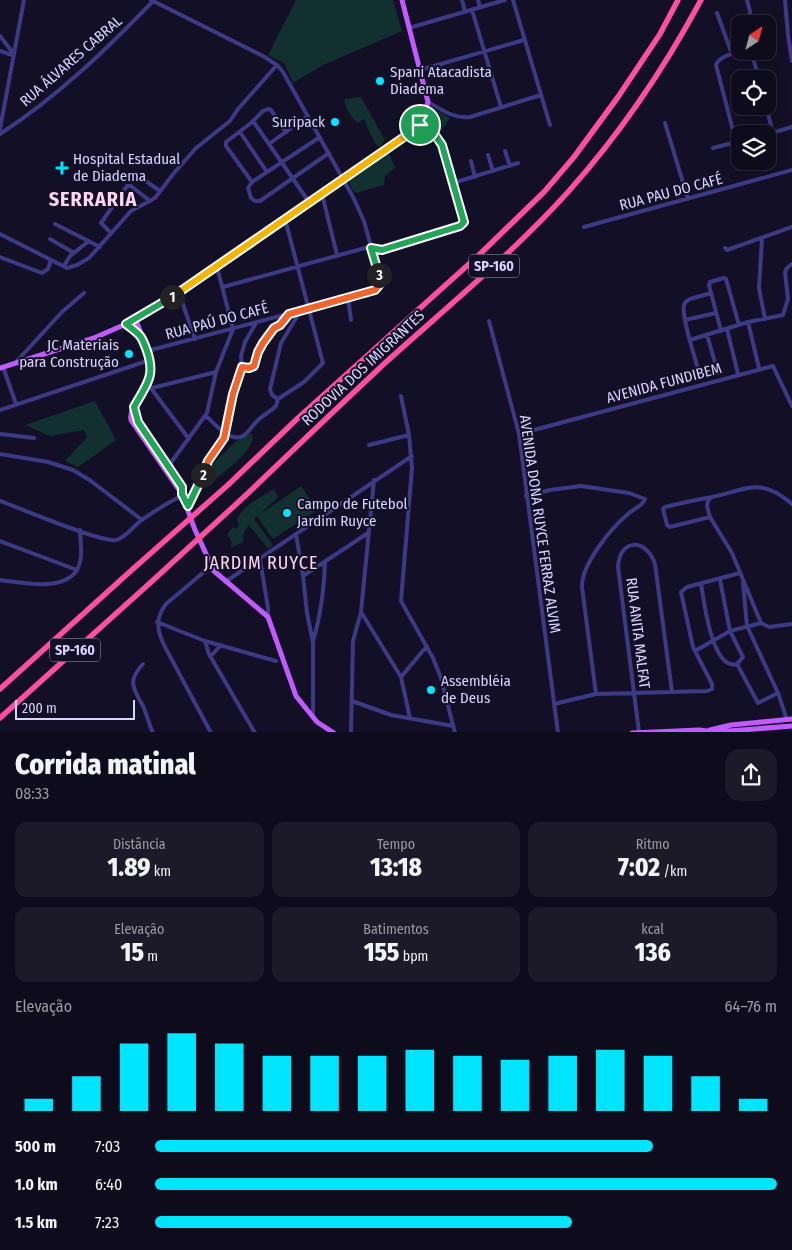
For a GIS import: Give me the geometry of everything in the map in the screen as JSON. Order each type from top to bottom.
[{"type":"highway","name":"RODOVIA DOS IMIGRANTES","points":[[0,689],[480,255],[544,192],[574,157],[618,97],[660,34],[678,0]]},
{"type":"highway","name":"RODOVIA DOS IMIGRANTES","points":[[0,718],[245,496],[378,370],[488,272],[567,193],[635,109],[678,43],[701,0]]},
{"type":"main road","points":[[1,367],[94,338],[126,324],[179,293],[420,125],[428,102],[402,0]]},
{"type":"main road","points":[[135,318],[152,369],[147,383],[131,413],[131,420],[146,437],[183,495],[214,571],[268,617],[294,691],[313,717],[321,725],[334,732]]},
{"type":"main road","points":[[126,324],[141,336]]},
{"type":"main road","points":[[714,731],[789,719]]},
{"type":"main road","points":[[632,732],[714,731],[792,726]]},
{"type":"street","points":[[0,129],[24,0]]},
{"type":"street","points":[[152,0],[263,56],[277,65],[287,78],[320,136],[361,213],[371,248]]},
{"type":"street","name":"RUA ÁLVARES CABRAL","points":[[0,134],[46,101],[98,56],[152,0]]},
{"type":"street","points":[[462,0],[465,12]]},
{"type":"street","points":[[478,0],[480,7]]},
{"type":"street","points":[[409,28],[505,0]]},
{"type":"street","points":[[513,0],[550,125]]},
{"type":"street","points":[[746,0],[750,15]]},
{"type":"street","points":[[785,0],[792,60]]},
{"type":"street","points":[[472,10],[501,107]]},
{"type":"street","points":[[717,13],[731,51]]},
{"type":"street","points":[[0,36],[13,54]]},
{"type":"street","points":[[420,70],[524,40]]},
{"type":"street","points":[[0,51],[13,54]]},
{"type":"street","points":[[731,54],[719,60],[716,65],[733,125]]},
{"type":"street","points":[[0,234],[70,268],[85,261],[100,247],[131,211],[150,201],[160,191],[199,145],[230,121],[241,105],[277,65]]},
{"type":"street","points":[[428,102],[448,114],[463,118],[541,95]]},
{"type":"street","points":[[252,182],[225,144],[226,142],[263,111],[270,109],[286,132]]},
{"type":"street","points":[[269,144],[308,116]]},
{"type":"street","points":[[253,121],[309,202]]},
{"type":"street","points":[[665,123],[688,199]]},
{"type":"street","points":[[223,286],[365,248],[382,250],[462,225],[463,220],[453,183],[438,138],[433,132],[420,125]]},
{"type":"street","points":[[776,132],[792,127]]},
{"type":"street","points":[[240,132],[268,172]]},
{"type":"street","points":[[320,136],[252,182],[248,191],[251,198],[257,202],[329,154]]},
{"type":"street","points":[[713,148],[731,144]]},
{"type":"street","points":[[505,151],[510,166]]},
{"type":"street","points":[[488,155],[493,171]]},
{"type":"street","points":[[471,161],[475,177]]},
{"type":"street","points":[[453,183],[518,163]]},
{"type":"street","name":"RUA PAU DO CAFÉ","points":[[584,227],[792,170]]},
{"type":"street","points":[[134,174],[160,191]]},
{"type":"street","points":[[111,233],[102,225],[102,221],[127,186],[131,186],[150,201]]},
{"type":"street","points":[[322,194],[337,255]]},
{"type":"street","points":[[206,416],[224,432],[237,438],[244,435],[266,413],[276,406],[278,399],[304,382],[324,362],[285,219]]},
{"type":"street","points":[[55,224],[100,247]]},
{"type":"street","points":[[726,248],[727,250],[762,239],[792,227]]},
{"type":"street","points":[[50,239],[74,253]]},
{"type":"street","points":[[762,239],[759,288],[765,319]]},
{"type":"street","points":[[64,266],[74,253],[89,241]]},
{"type":"street","name":"RUA PAÚ DO CAFÉ","points":[[147,351],[195,340],[375,290],[380,280],[371,248]]},
{"type":"street","points":[[0,257],[42,273],[48,269],[51,260]]},
{"type":"street","points":[[690,340],[748,322],[783,315],[786,310],[788,295],[785,272],[792,264]]},
{"type":"street","points":[[167,468],[206,416],[216,372],[233,329],[223,286],[216,267]]},
{"type":"street","points":[[721,331],[709,285],[710,282],[726,278],[739,325]]},
{"type":"street","points":[[16,362],[62,312],[84,293]]},
{"type":"street","points":[[179,293],[195,340]]},
{"type":"street","points":[[699,373],[685,320],[684,307],[686,301],[711,293]]},
{"type":"street","points":[[348,298],[351,320]]},
{"type":"street","points":[[278,399],[272,395],[270,389],[280,348],[302,310]]},
{"type":"street","points":[[685,320],[716,313]]},
{"type":"street","points":[[242,367],[249,368],[254,366],[263,343],[274,328],[280,325],[289,314]]},
{"type":"street","name":"AVENIDA DONA RUYCE FERRAZ ALVIM","points":[[489,321],[518,434],[558,732]]},
{"type":"street","points":[[748,322],[759,368],[773,366],[792,406]]},
{"type":"street","points":[[188,506],[202,480],[208,461],[224,438],[242,367],[241,356],[245,342],[256,323]]},
{"type":"street","points":[[727,329],[738,374]]},
{"type":"street","points":[[708,335],[718,373]]},
{"type":"street","points":[[0,410],[150,360]]},
{"type":"street","points":[[1,367],[16,404]]},
{"type":"street","name":"AVENIDA FUNDIBEM","points":[[518,434],[759,368]]},
{"type":"street","points":[[152,388],[216,372]]},
{"type":"street","points":[[147,383],[189,439]]},
{"type":"street","points":[[401,396],[412,456],[412,482],[400,597],[402,606],[427,646],[441,678],[455,732]]},
{"type":"street","points":[[0,434],[34,438]]},
{"type":"street","points":[[368,445],[409,435]]},
{"type":"street","points":[[0,454],[48,462],[81,474],[142,520]]},
{"type":"street","points":[[225,582],[412,456]]},
{"type":"street","points":[[351,732],[353,641],[361,612],[374,480]]},
{"type":"street","points":[[526,496],[574,486],[608,490],[643,497],[646,500],[629,512],[610,532],[583,576],[582,587],[596,694]]},
{"type":"street","points":[[710,517],[670,527],[662,511],[666,507],[755,486],[777,493],[792,504]]},
{"type":"street","points":[[0,501],[106,539],[117,540],[122,538],[142,520],[183,495]]},
{"type":"street","points":[[711,497],[707,506],[710,517],[732,553],[761,623]]},
{"type":"street","points":[[0,580],[53,584],[67,579],[77,570],[81,558],[80,530]]},
{"type":"street","points":[[303,576],[368,533]]},
{"type":"street","points":[[296,534],[313,642],[313,717]]},
{"type":"street","points":[[0,542],[77,570]]},
{"type":"street","name":"RUA ANITA MALFAT","points":[[639,732],[618,567],[622,550],[634,546],[646,549],[651,554],[655,564],[672,692]]},
{"type":"street","points":[[260,559],[268,617]]},
{"type":"street","points":[[313,642],[324,589],[325,562]]},
{"type":"street","points":[[211,566],[166,604],[157,622],[164,645],[211,732]]},
{"type":"street","points":[[554,704],[596,694],[634,694],[712,689],[712,684],[695,651],[681,592],[686,587],[741,576]]},
{"type":"street","points":[[741,576],[747,626],[789,719]]},
{"type":"street","points":[[701,584],[713,641],[728,664],[737,664],[743,657],[730,631],[720,580]]},
{"type":"street","points":[[361,612],[401,677],[410,718]]},
{"type":"street","points":[[157,622],[220,645],[276,661]]},
{"type":"street","points":[[695,651],[730,631],[747,626],[761,623],[769,627],[792,624]]},
{"type":"street","points":[[205,640],[206,647],[254,732]]},
{"type":"street","points":[[211,656],[220,645]]},
{"type":"street","points":[[401,677],[427,646]]},
{"type":"street","points":[[143,664],[135,672],[133,682],[135,692],[153,732]]},
{"type":"street","points":[[737,664],[758,703],[778,693]]},
{"type":"street","points":[[352,701],[391,715],[453,726]]},
{"type":"green space","points":[[296,0],[393,0],[402,31],[323,65],[293,83],[284,63],[268,55]]},
{"type":"green space","points":[[361,97],[385,140],[379,147],[374,142],[364,119],[358,123],[346,106],[344,99]]},
{"type":"green space","points":[[432,107],[450,118],[440,133],[425,122]]},
{"type":"green space","points":[[389,153],[395,168],[385,176],[384,185],[356,193],[348,179]]},
{"type":"green space","points":[[95,401],[116,440],[78,467],[65,461],[87,437],[84,430],[50,436],[25,425]]},
{"type":"green space","points":[[251,433],[253,439],[244,454],[210,483],[204,487],[201,485],[207,468],[235,442]]},
{"type":"green space","points":[[301,486],[317,510],[273,539],[257,516],[254,519],[273,545],[268,549],[249,525],[243,534],[243,542],[230,548],[232,542],[227,534],[233,527],[236,529],[239,525],[237,519],[248,505],[274,489],[278,497],[259,515]]},
{"type":"waterway","points":[[251,474],[459,281]]},
{"type":"place","name":"Spani Atacadista Diadema","points":[[380,81]]},
{"type":"place","name":"Suripack","points":[[335,122]]},
{"type":"place","name":"Hospital Estadual de Diadema","points":[[62,168]]},
{"type":"place","name":"JC Materiais para Construção","points":[[129,354]]},
{"type":"place","name":"Campo de Futebol Jardim Ruyce","points":[[287,513]]},
{"type":"place","name":"Assembléia de Deus","points":[[431,690]]},
{"type":"district","name":"SERRARIA","points":[[93,199]]},
{"type":"district","name":"JARDIM RUYCE","points":[[261,563]]},
{"type":"route","points":[[420,125],[433,132],[442,145],[463,224],[382,250],[371,248],[380,280],[380,284],[375,290],[289,314],[280,325],[274,328],[259,349],[254,366],[252,368],[242,367],[226,421],[224,438],[208,461],[202,480],[188,506],[182,494],[181,485],[136,418],[134,407],[147,383],[152,366],[141,336],[126,324],[179,293],[420,125]]}]
